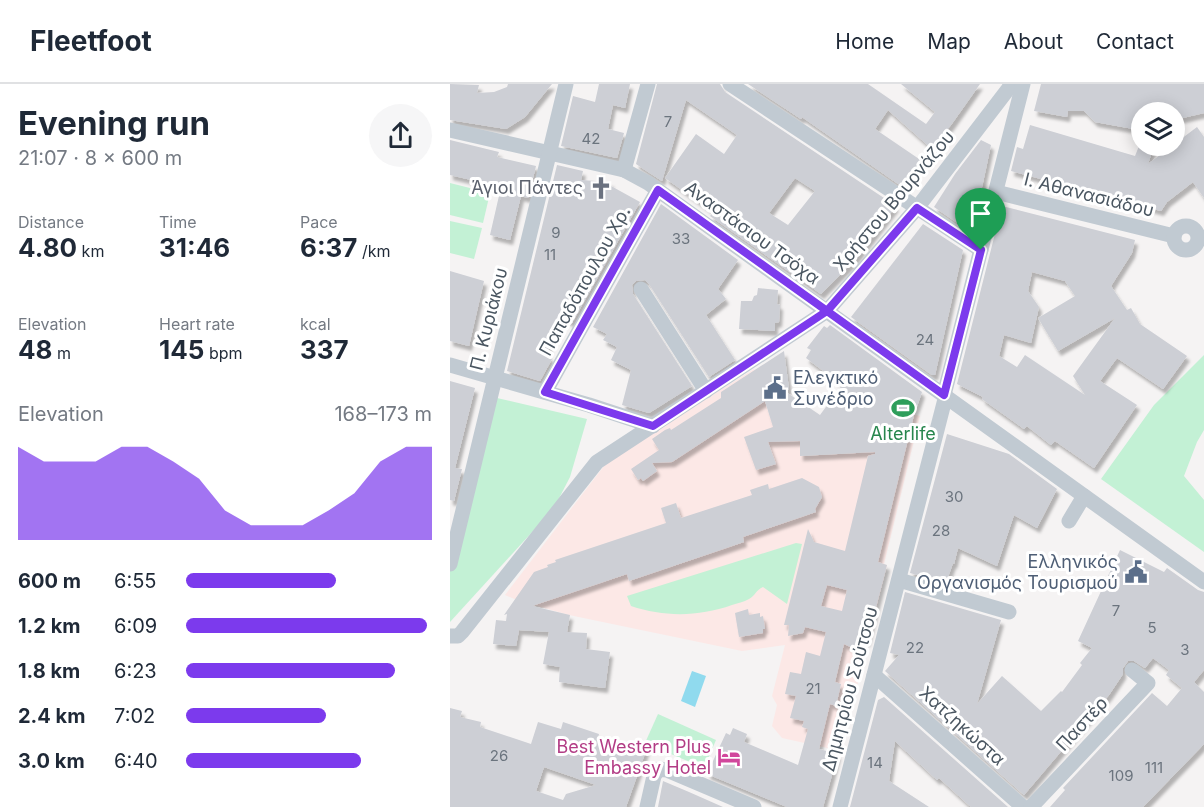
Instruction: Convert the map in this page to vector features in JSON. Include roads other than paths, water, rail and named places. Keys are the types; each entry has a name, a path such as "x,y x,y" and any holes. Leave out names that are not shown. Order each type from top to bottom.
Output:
{"street":[{"name":"Π. Κυριάκου","path":"450,564 566,84"},
{"path":"624,170 648,84"},
{"path":"730,84 981,250"},
{"name":"Χρήστου Βουρνάζου","path":"450,636 458,636 462,632 597,462 827,311 917,208 1010,84"},
{"name":"Δημητρίου Σούτσου","path":"840,807 1023,84"},
{"name":"Αναστάσιου Τσόχα","path":"450,130 624,170 658,190 1204,582"},
{"name":"Παπαδόπουλου Χρ.","path":"545,392 658,190"},
{"name":"Ι. Αθανασιάδου","path":"996,192 1174,236"},
{"path":"642,289 706,391"},
{"path":"450,365 653,426"},
{"path":"1069,521 1084,496"},
{"path":"898,580 1009,612"},
{"name":"Παστέρ","path":"1031,807 1148,683 1132,670"},
{"name":"Χατζηκώστα","path":"874,675 1023,807"},
{"path":"647,807 654,776 659,769 667,770 754,807"}],"water":[{"path":"692,671 706,676 695,707 681,701"}],"place":[{"name":"Άγιοι Πάντες","path":"601,188"},
{"name":"Ελεγκτικό Συνέδριο","path":"775,388"},
{"name":"Alterlife","path":"903,408"},
{"name":"Ελληνικός Οργανισμός Τουρισμού","path":"1136,572"},
{"name":"Best Western Plus Embassy Hotel","path":"729,757"}]}
